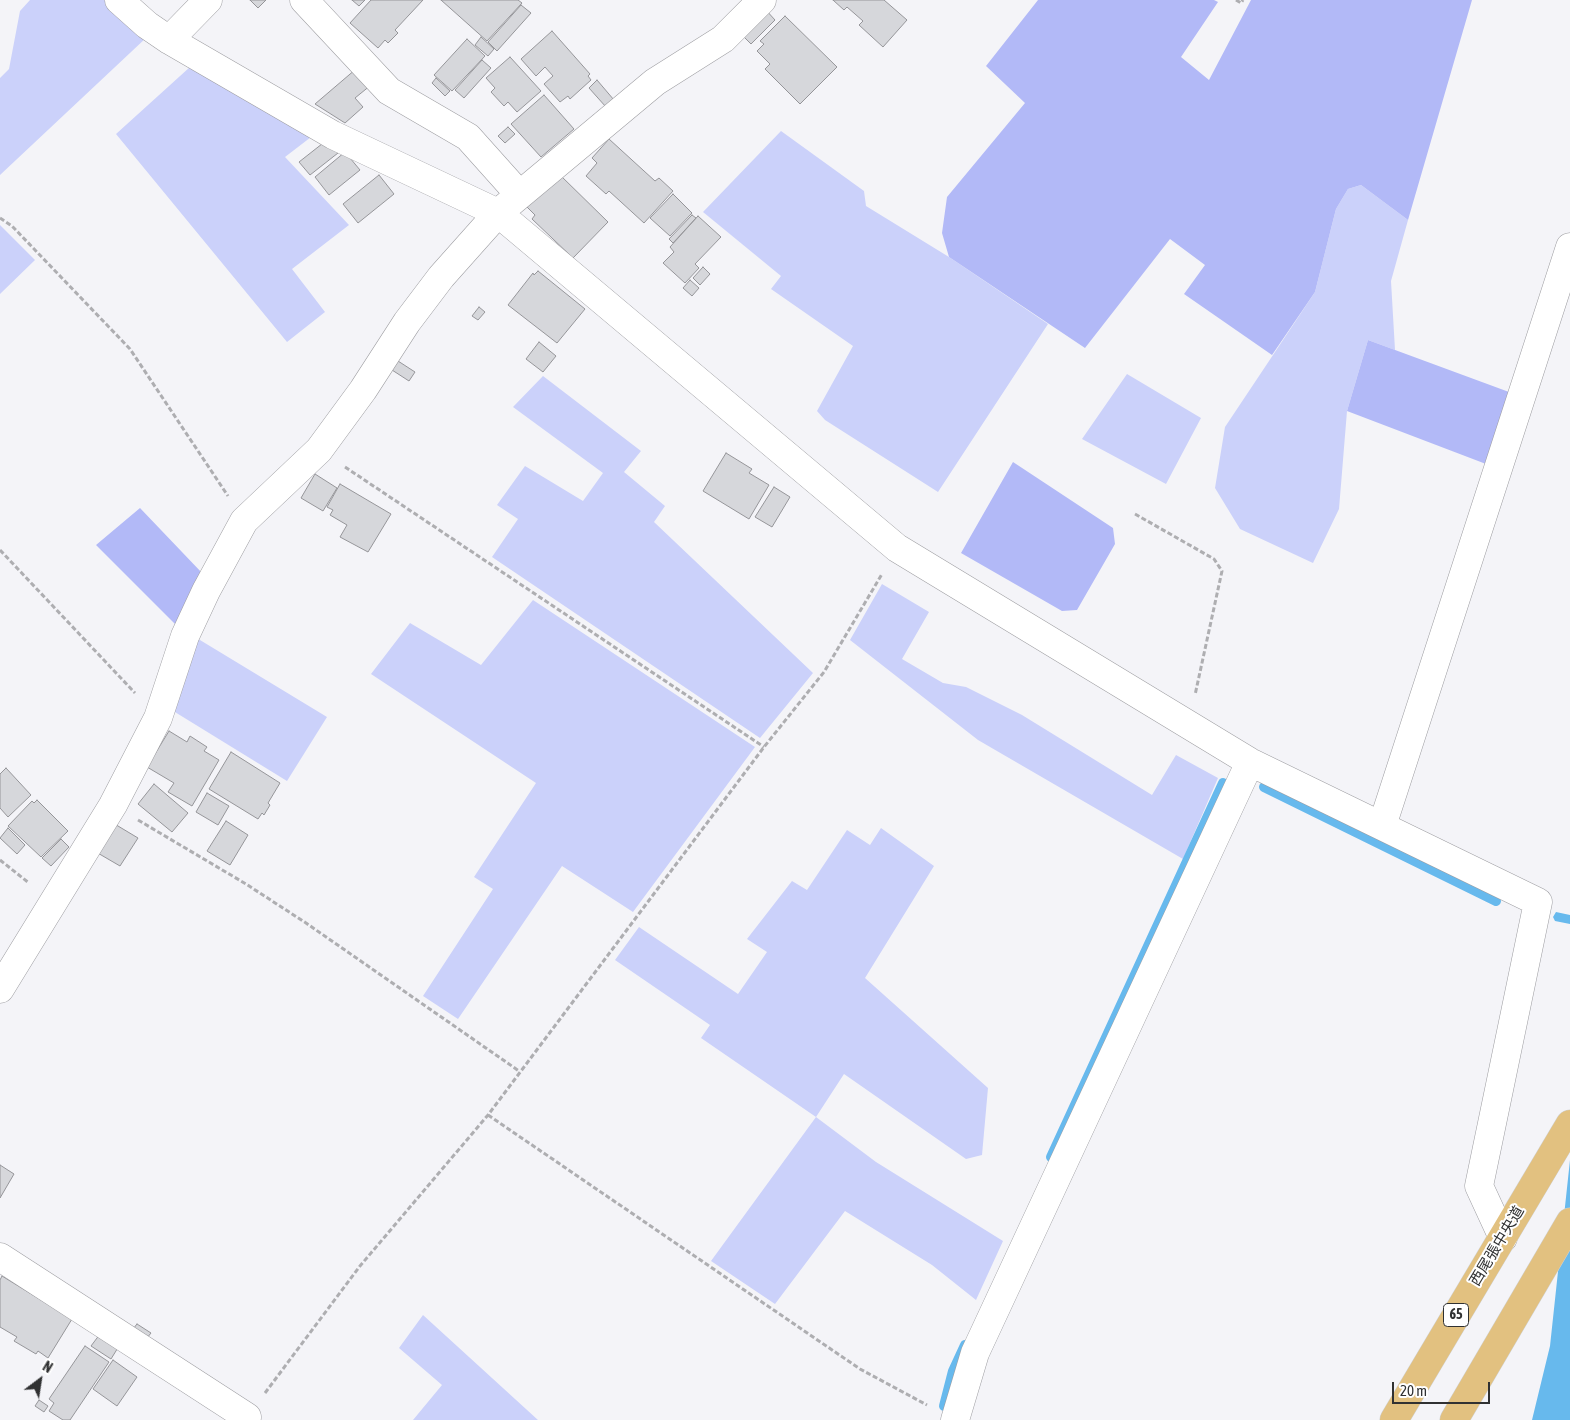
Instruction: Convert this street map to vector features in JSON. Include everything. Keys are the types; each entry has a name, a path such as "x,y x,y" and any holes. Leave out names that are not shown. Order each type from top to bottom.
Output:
{"main road":[{"name":"西尾張中央道","path":"1394,1420 1570,1124"},
{"path":"1454,1420 1570,1222"}],"street":[{"path":"119,0 169,40 333,135 498,213 897,548 1250,762 1538,902 1479,1186 1502,1238"},
{"path":"169,40 208,0"},
{"path":"304,0 389,91 468,137 519,194"},
{"path":"0,989 113,805 158,718 185,636 206,591 244,521 319,450 441,278 498,213 655,82 723,39 762,0"},
{"path":"1382,826 1570,246"},
{"path":"955,1419 975,1353 1250,762"},
{"path":"0,1256 246,1418"}],"path":[{"path":"1236,0 1242,2 1243,0"},
{"path":"0,218 12,226 130,349 244,521"},
{"path":"319,450 764,747"},
{"path":"1135,514 1214,559 1222,571 1189,725"},
{"path":"246,1418 360,1266 488,1115 519,1071 764,747 824,672 897,548"},
{"path":"0,550 158,718"},
{"path":"113,805 291,913 519,1071"},
{"path":"0,860 54,901"},
{"path":"488,1115 860,1369 900,1393 955,1419"}],"shaded area":[{"path":"30,0 104,0 147,37 0,175 0,78 9,69 20,11"},
{"path":"1038,0 1214,0 1218,2 1181,57 1209,80 1251,0 1472,0 1408,220 1361,185 1348,189 1336,209 1315,292 1272,355 1184,294 1205,265 1170,239 1085,348 949,257 942,233 947,197 1025,103 986,66"},
{"path":"190,67 315,134 285,157 349,225 292,269 325,312 287,342 116,134"},
{"path":"781,131 864,191 866,206 949,257 1048,324 938,492 825,420 817,411 853,346 771,289 781,276 703,212"},
{"path":"1361,185 1408,220 1391,281 1395,350 1368,340 1347,411 1339,509 1313,563 1240,529 1215,488 1225,427 1315,292 1336,209 1348,189"},
{"path":"0,225 35,260 0,294"},
{"path":"1368,340 1509,392 1486,464 1347,411"},
{"path":"1127,374 1201,418 1166,484 1082,439"},
{"path":"543,376 641,451 624,472 665,506 654,522 813,673 760,738 492,557 518,519 497,505 525,466 583,501 603,473 513,407"},
{"path":"1013,462 1113,528 1115,544 1077,610 1062,611 961,553"},
{"path":"140,508 203,574 179,628 96,545"},
{"path":"882,584 929,612 902,659 943,683 966,687 1022,715 1152,795 1176,755 1218,778 1183,859 978,740 850,640"},
{"path":"533,600 755,747 633,912 562,866 458,1019 423,996 493,889 474,877 536,783 371,674 410,623 481,665"},
{"path":"195,637 327,717 287,781 170,709"},
{"path":"881,828 934,866 865,978 988,1088 982,1155 966,1159 844,1074 816,1117 701,1038 710,1025 615,960 639,927 738,994 767,952 747,939 792,881 807,890 847,830 870,845"},
{"path":"1556,912 1570,915 1570,924 1555,921 1553,917"},
{"path":"816,1117 876,1162 1003,1241 976,1300 932,1265 845,1211 775,1304 711,1261"},
{"path":"1570,1160 1570,1420 1532,1420 1550,1346"},
{"path":"423,1315 538,1420 413,1420 442,1385 399,1348"}],"building":[{"path":"250,0 266,0 258,8"},
{"path":"352,0 365,0 359,6"},
{"path":"371,0 423,0 395,30 398,33 388,43 385,40 378,48 350,23"},
{"path":"441,0 518,0 522,3 487,41"},
{"path":"833,0 884,0 907,20 883,47 859,25 863,21 847,7 844,10"},
{"path":"521,5 531,13 497,51 488,42"},
{"path":"765,9 775,20 751,44 741,34"},
{"path":"785,16 837,67 800,104 765,69 770,64 757,51 764,44 760,41"},
{"path":"552,31 590,74 588,76 591,80 570,99 568,96 560,102 544,84 553,76 545,67 536,76 521,59"},
{"path":"481,37 494,49 488,56 475,45"},
{"path":"467,39 485,56 452,91 434,75"},
{"path":"510,57 541,91 517,112 508,102 504,106 491,92 495,88 486,78"},
{"path":"482,60 491,68 464,98 455,90"},
{"path":"356,69 371,85 355,98 363,107 345,123 315,104"},
{"path":"436,78 450,91 445,96 432,83"},
{"path":"597,80 614,100 606,107 589,88"},
{"path":"544,95 574,129 541,157 511,124"},
{"path":"508,127 515,134 505,143 498,136"},
{"path":"609,139 655,181 659,178 673,191 644,223 609,191 606,194 586,176 597,163 592,158"},
{"path":"327,140 338,153 310,175 299,162"},
{"path":"345,152 360,170 329,195 315,177"},
{"path":"379,175 394,194 358,223 343,204"},
{"path":"560,175 608,222 573,258 532,219 535,215 524,204"},
{"path":"673,194 692,213 670,236 650,218"},
{"path":"692,215 696,218 673,243 669,239"},
{"path":"698,216 721,237 695,264 699,268 685,283 663,263 674,252 670,247"},
{"path":"703,267 710,274 700,285 693,278"},
{"path":"538,271 585,309 557,343 508,305 533,273 534,275"},
{"path":"690,280 699,288 692,296 683,288"},
{"path":"479,307 485,312 478,320 472,316"},
{"path":"539,342 556,356 543,372 526,359"},
{"path":"398,361 415,372 409,381 392,370"},
{"path":"726,453 752,469 749,473 769,485 749,519 703,491"},
{"path":"315,474 337,488 323,511 301,498"},
{"path":"340,484 391,514 368,552 340,537 347,525 330,515 333,510 327,507"},
{"path":"774,487 790,497 772,527 755,517"},
{"path":"169,731 187,742 190,736 207,747 204,751 219,760 192,806 168,792 174,783 147,767"},
{"path":"231,752 280,783 268,803 270,805 264,815 262,813 258,819 209,789"},
{"path":"6,768 31,795 8,817 0,808 0,774"},
{"path":"154,784 188,813 172,832 138,804"},
{"path":"207,793 229,806 218,825 196,812"},
{"path":"37,800 68,831 41,857 8,826 32,801 34,803"},
{"path":"226,821 248,835 230,865 207,851"},
{"path":"113,823 138,838 120,866 96,852"},
{"path":"8,828 25,845 17,854 0,838"},
{"path":"61,839 69,847 51,866 42,858"},
{"path":"0,1165 14,1174 0,1198"},
{"path":"2,1276 72,1319 48,1358 38,1351 36,1354 14,1341 17,1337 0,1327 0,1280"},
{"path":"137,1324 151,1333 147,1338 133,1329"},
{"path":"100,1334 119,1346 111,1359 91,1346"},
{"path":"85,1346 109,1362 70,1420 63,1420 49,1411 54,1403 49,1399"},
{"path":"113,1360 137,1377 117,1406 93,1389"},
{"path":"39,1400 48,1406 44,1412 35,1406"}],"waterway":[{"path":"1051,1157 1223,783"},
{"path":"1264,787 1496,901"},
{"path":"944,1406 953,1371 965,1345"}]}
